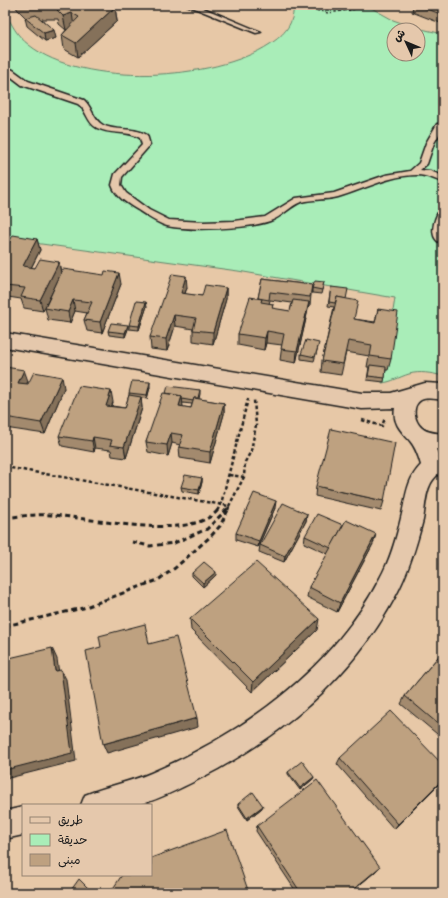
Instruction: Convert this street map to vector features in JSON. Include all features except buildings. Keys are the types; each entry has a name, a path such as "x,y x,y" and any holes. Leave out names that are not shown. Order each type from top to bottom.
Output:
{"street":[{"path":"5,340 362,401 391,401 410,397 426,390 443,392"},
{"path":"98,804 151,787 194,768 233,746 270,720 307,690 340,658 367,624 388,588 403,552 420,481 432,468 426,452 403,417 405,403 410,397"},
{"path":"362,401 387,413 412,431 428,440 443,442"},
{"path":"420,481 437,471 443,458"},
{"path":"5,825 22,821"}],"lane":[{"path":"190,5 258,32"},
{"path":"5,69 10,70 16,78 25,83 81,102 87,106 94,122 102,127 112,130 134,131 144,137 146,144 118,176 116,180 117,189 124,197 147,213 169,223 187,226 261,221 273,216 298,200 336,195 374,181 412,173 434,175 443,179"},
{"path":"412,173 420,168 430,143 440,126"},
{"path":"424,161 434,175"},
{"path":"443,211 437,226 439,236 443,241"}],"path":[{"path":"142,5 161,5"},
{"path":"313,5 312,9 323,13 356,9 359,7 358,5"},
{"path":"5,518 52,514 126,525 171,526 190,524 207,519 217,511 221,504 249,394"},
{"path":"5,626 46,618 100,604 161,579 214,535 221,527 229,506 244,477 245,462 251,451 256,425 254,395"},
{"path":"5,467 229,506"},
{"path":"229,475 244,477"},
{"path":"132,542 150,546 174,543 193,536 207,529 229,506"}],"green space":[{"path":"293,5 366,5 399,22 386,22 386,62 426,62 426,30 443,34 443,376 430,373 417,373 409,374 389,382 382,383 395,298 238,271 5,239 5,11 21,38 29,45 53,59 82,68 114,73 149,74 184,72 217,66 246,56 270,44 280,37 288,28 292,17"}]}
